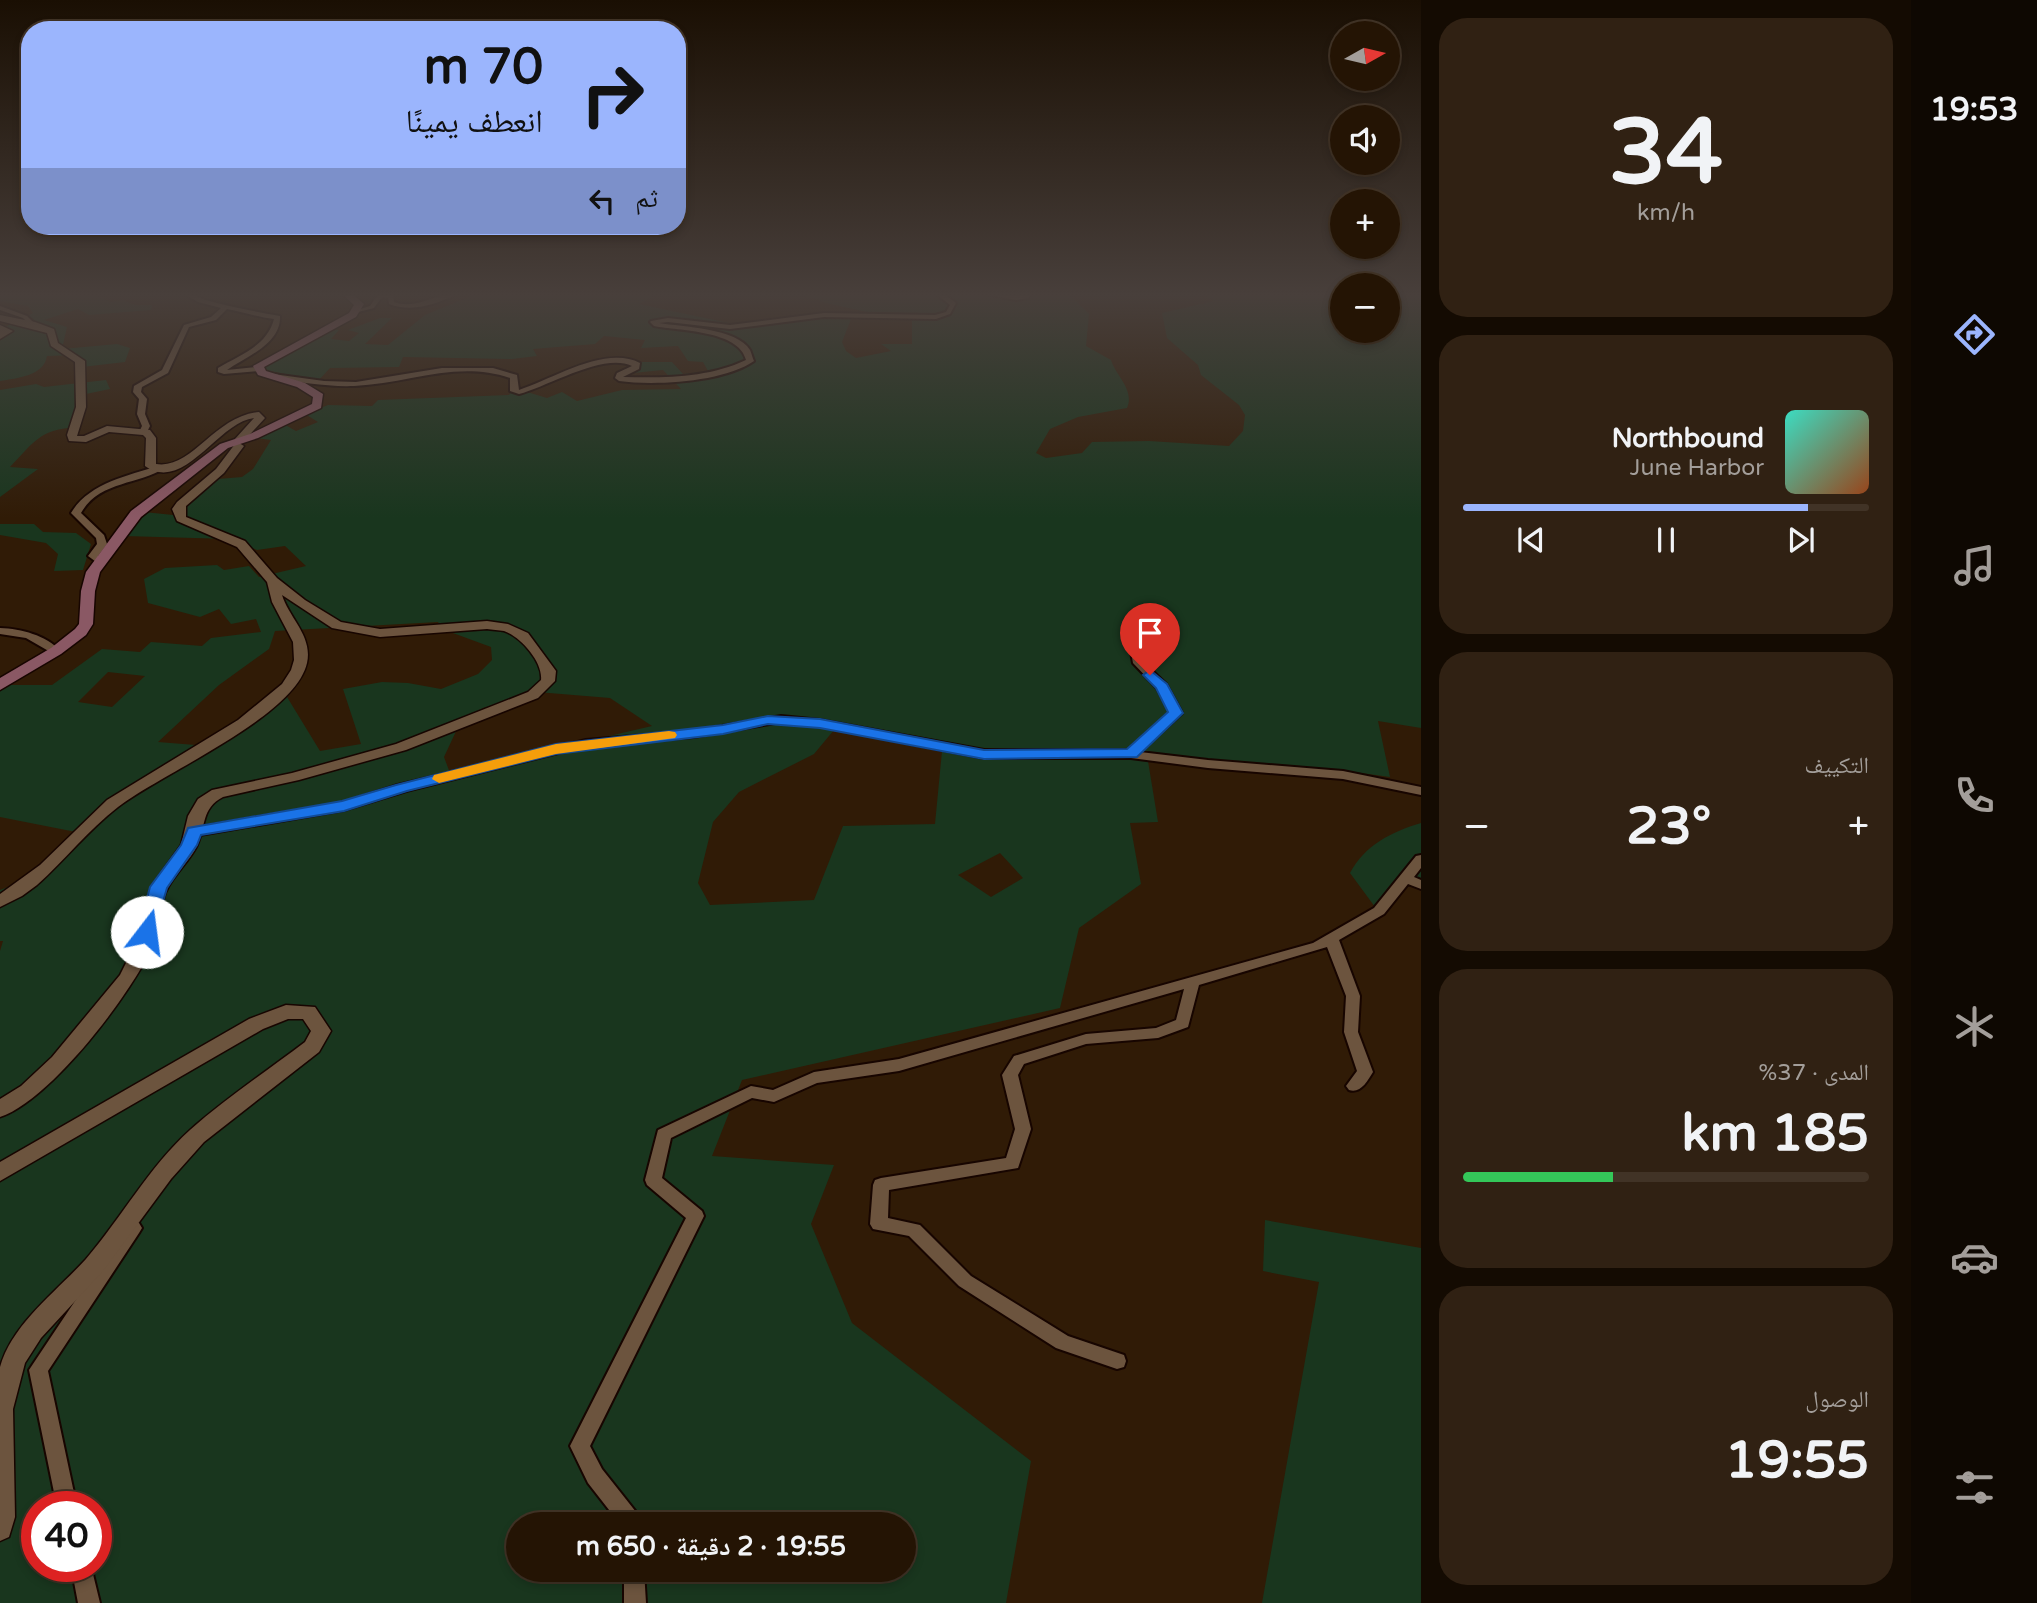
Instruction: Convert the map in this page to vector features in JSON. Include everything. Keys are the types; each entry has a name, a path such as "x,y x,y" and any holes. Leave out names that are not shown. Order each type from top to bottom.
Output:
{"main road":[{"path":"0,685 56,651 81,632 86,624 88,591 99,561 136,514 224,446 242,441 309,411 320,401 311,389 257,369"}],"street":[{"path":"80,368 81,407 73,439 86,439 107,429 143,432 151,438 150,466 161,468"},
{"path":"143,432 146,426 141,414 143,399 137,392 138,386 167,368"},
{"path":"224,368 221,370 257,369"},
{"path":"272,376 355,384 431,370 493,370 512,375 516,382 514,391 519,392 583,368"},
{"path":"634,368 620,374 619,378 696,375 735,368"},
{"path":"0,1109 28,1091 59,1062 127,978 146,941 159,887 189,845 202,803 218,793 306,774 401,747 533,695 548,681 549,671 546,664 523,636 508,628 487,625 396,633 350,629 326,620 272,581 241,544 187,522 178,514 181,504 220,471 260,418 259,415 248,415 239,419 189,458 112,485 87,498 76,513 101,537 102,544 93,556 99,561"},
{"path":"0,901 15,894 40,873 113,802 201,749 279,696 292,683 299,670 301,643 290,619 278,602 272,581"},
{"path":"0,631 34,636 56,651"},
{"path":"1131,754 1176,713 1162,687 1138,663 1133,636"},
{"path":"194,832 344,806 402,788 586,743 713,731 768,720 820,723 984,754 1131,754 1208,764 1343,775 1421,791"},
{"path":"624,1512 595,1476 580,1446 696,1216 653,1180 664,1134 751,1092 774,1096 814,1078 899,1065 1318,946 1379,911 1421,859"},
{"path":"1405,878 1421,885"},
{"path":"1331,938 1353,996 1351,1031 1365,1072 1354,1086"},
{"path":"1118,1361 1062,1342 965,1281 914,1230 879,1224 881,1185 1012,1163 1023,1129 1010,1075 1019,1060 1086,1039 1158,1033 1183,1023 1193,981"},
{"path":"0,1172 256,1024 286,1012 308,1012 321,1031 312,1047 197,1136 95,1264 33,1331 14,1359 1,1409 0,1528"},
{"path":"64,1491 38,1370 134,1228 129,1219"},
{"path":"84,1582 89,1603"},
{"path":"634,1582 635,1603"}],"green space":[{"path":"0,368 41,368 22,377 0,381"},
{"path":"263,368 343,368 330,368 318,381 261,369"},
{"path":"636,368 677,368 683,374 708,371 706,368 1114,368 1129,395 1127,408 1078,417 1050,429 1036,453 1046,458 1082,453 1092,442 1149,441 1229,446 1243,431 1245,415 1239,405 1201,375 1199,368 1421,368 1421,728 1378,721 1390,777 1332,769 1147,755 1158,822 1130,823 1141,884 1079,928 1060,1008 742,1080 712,1156 834,1165 811,1224 852,1323 1031,1461 1006,1603 0,1603 0,951 3,941 0,941 0,890 21,882 81,833 0,817 0,685 52,685 102,649 140,652 151,642 202,646 211,638 261,632 256,619 231,624 219,609 200,617 148,603 144,579 165,568 217,565 224,570 249,566 259,577 306,566 285,546 257,550 229,539 124,536 144,512 173,515 193,494 218,479 242,477 253,469 271,440 249,437 280,422 296,431 318,422 305,414 328,405 372,406 378,400 509,395 514,388 547,398 562,392 577,401 622,390 681,389 663,370 633,373","holes":["438,622 442,629 491,647 492,660 478,674 441,689 382,682 343,689 361,744 320,751 284,692 208,746 158,742 219,685 269,649 275,631","108,672 145,676 112,707 78,702","537,692 610,698 652,726 450,773 444,757 458,727 483,708","834,730 942,751 935,824 843,826 814,900 710,905 698,883 713,822 739,792 814,754","1000,853 1023,878 991,897 958,875"]},
{"path":"106,380 110,389 81,395 77,427 54,431 39,438 10,467 38,469 0,497 0,390 36,384 44,387"},
{"path":"0,524 34,524 43,532 76,533 91,544 83,570 54,571 58,554 46,543 0,535"},
{"path":"1421,823 1421,887 1414,883 1375,907 1350,873 1371,847 1399,831"},
{"path":"1265,1220 1421,1248 1421,1603 1262,1603 1319,1282 1263,1271"}],"slow traffic":[{"path":"439,779 586,743 669,735"}],"route":[{"path":"147,932 159,887 184,853 194,832 344,806 402,788 586,743 693,734 768,720 820,723 926,746 984,754 1131,754 1176,713 1162,687 1150,675"}]}
